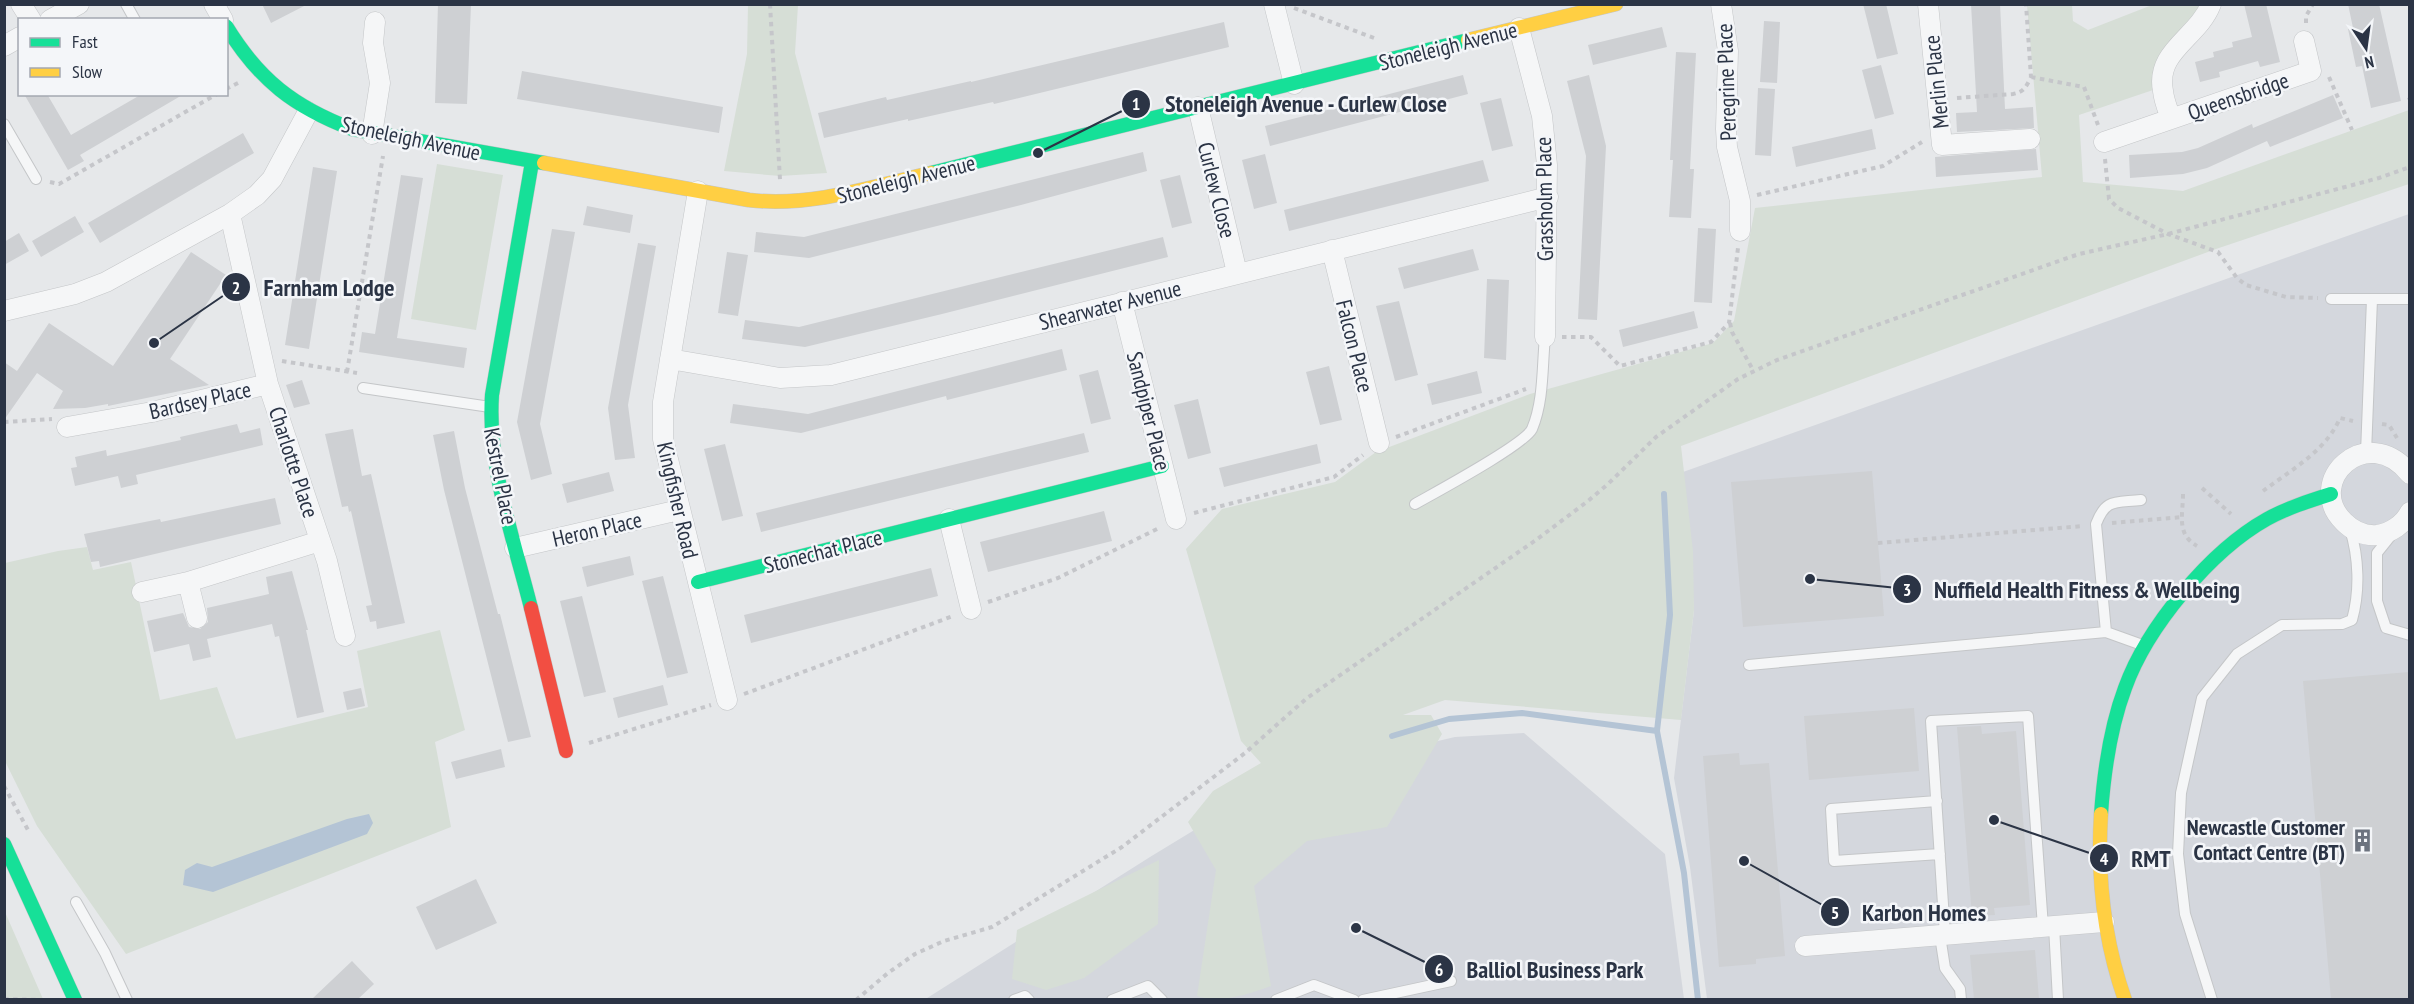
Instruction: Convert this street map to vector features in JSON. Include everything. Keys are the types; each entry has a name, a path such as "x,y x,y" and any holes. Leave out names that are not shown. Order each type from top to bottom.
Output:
{"street":[{"path":"21,4 30,18"},
{"path":"54,18 79,4"},
{"path":"214,4 222,18"},
{"path":"1274,4 1294,84"},
{"name":"Stoneleigh Avenue","path":"228,29 257,72 271,86 308,112 331,122 372,134 780,203 832,197 1616,4"},
{"name":"Peregrine Place","path":"1721,4 1728,51 1727,147 1740,201 1740,231"},
{"name":"Merlin Place","path":"1928,4 1942,145 2030,139"},
{"name":"Queensbridge","path":"2171,119 2163,91 2162,77 2165,64 2171,53 2201,22 2211,4"},
{"path":"372,134 380,83 373,43 375,22"},
{"name":"Grassholm Place","path":"1519,28 1542,116 1547,165 1545,337"},
{"path":"4,46 18,38"},
{"name":"Queensbridge","path":"2104,142 2311,71 2304,41"},
{"name":"Curlew Close","path":"1198,107 1237,273"},
{"path":"4,311 90,289 230,214 257,195 272,179 308,112"},
{"name":"Kestrel Place","path":"532,162 490,407 493,454 566,751"},
{"name":"Kingfisher Road","path":"698,190 663,402 663,439 727,700"},
{"name":"Shearwater Avenue","path":"670,359 780,378 817,377 1548,197"},
{"name":"Bardsey Place","path":"67,427 152,412 268,384 230,214"},
{"name":"Falcon Place","path":"1332,250 1379,443"},
{"name":"Sandpiper Place","path":"1122,302 1176,519"},
{"name":"Charlotte Place","path":"268,384 333,582 345,636"},
{"path":"2409,474 2400,462 2383,453 2366,453 2349,459 2338,470 2332,483 2331,494 2337,516 2350,529 2366,535 2379,534 2397,528 2409,512"},
{"name":"Stonechat Place","path":"698,582 1162,466"},
{"path":"2125,999 2104,922 2100,842 2102,801 2110,737 2126,685 2145,646 2186,593 2235,540 2292,506 2331,494"},
{"name":"Heron Place","path":"515,548 679,510"},
{"path":"949,519 972,609"},
{"name":"Charlotte Place","path":"142,592 188,582 320,541"},
{"path":"188,582 196,618"},
{"path":"4,844 75,999"},
{"path":"1805,946 2104,922"}],"lane":[{"path":"126,4 134,18"},
{"path":"4,124 36,179"},
{"path":"2331,299 2409,299"},
{"path":"2366,453 2372,299"},
{"path":"1415,504 1509,448 1531,431 1540,400 1545,337"},
{"path":"363,388 490,407"},
{"path":"2106,632 2096,524 2102,510 2109,504 2141,500"},
{"path":"2397,528 2377,554 2377,601 2386,628 2409,634"},
{"path":"2212,999 2185,915 2178,854 2181,793 2202,698 2237,654 2282,625 2342,624 2352,620 2357,601 2356,548 2350,529"},
{"path":"1749,665 2106,632 2145,646"},
{"path":"1961,999 1960,989 1945,968 1931,721 2028,716 2058,999"},
{"path":"1936,801 1831,809 1834,861 1940,854"},
{"path":"76,902 105,953 127,999"},
{"path":"1363,999 1451,981"},
{"path":"1276,999 1314,985 1354,999"},
{"path":"1112,999 1148,986 1162,999"},
{"path":"1014,999 1025,996 1029,999"}],"path":[{"path":"770,4 780,203"},
{"path":"1285,4 1380,40"},
{"path":"2311,71 2330,78 2352,130"},
{"path":"2031,77 2084,87 2104,142 2109,199 2118,208 2168,234 2218,252 2246,285 2286,297 2331,299"},
{"path":"36,179 59,184 213,96"},
{"path":"262,357 347,372 384,153 372,134"},
{"path":"856,999 915,954 944,941 992,927 1122,847 1245,753 1307,698 1536,540 1608,484 1656,437 1712,396 1753,370 2079,254 2168,234 2369,180 2409,167"},
{"path":"1730,323 1732,332 1753,370"},
{"path":"4,422 57,418 67,427"},
{"path":"2257,496 2311,455 2333,434 2340,418 2389,425 2394,435 2400,440"},
{"path":"2202,488 2232,515"},
{"path":"2183,494 2182,533 2187,540 2218,558"},
{"path":"2223,523 2240,508"},
{"path":"1878,543 2183,517"},
{"path":"2188,554 2205,538"},
{"path":"4,999 42,999"}],"shaded area":[{"path":"748,5 798,5 795,53 827,173 780,176 724,171 747,54"},
{"path":"2027,5 2072,5 2073,21 2088,30 2152,5 2200,5 2156,89 2079,115 2083,182 2183,191 2409,110 2409,184 2216,249 1681,446 1693,551 1694,610 1681,720 1445,700 1403,715 1431,715 1442,734 1387,827 1307,841 1254,886 1271,986 1244,995 1224,998 1197,996 1216,870 1188,822 1213,791 1261,763 1241,741 1186,549 1222,509 1335,482 1376,452 1530,394 1713,343 1734,321 1755,208 2042,177"},
{"path":"437,164 503,175 476,330 411,319"},
{"path":"2409,214 2409,999 1707,999 1690,867 1674,778 1694,610 1683,472"},
{"path":"87,547 93,570 131,562 160,700 217,687 236,739 368,707 357,651 440,630 465,730 435,742 451,827 126,954 37,826 5,761 5,563"},
{"path":"1524,733 1665,854 1684,999 924,1000 1280,778 1455,737"},
{"path":"1159,860 1158,924 1084,978 1046,990 1012,979 1017,930"},
{"path":"5,912 43,999 5,999"}],"water":[{"path":"369,814 373,823 367,834 213,892 183,885 185,870 197,863 212,867 347,819"}],"building":[{"path":"262,4 308,4 271,23"},
{"path":"438,4 471,4 467,104 435,103"},
{"path":"1863,4 1886,4 1898,54 1877,59"},
{"path":"1971,4 2000,4 2005,109 2033,107 2034,128 1957,132 1956,113 1977,112"},
{"path":"2244,4 2266,4 2280,62 2260,67 2258,61 2219,72 2220,77 2200,82 2195,62 2214,57 2213,52 2233,47 2232,42 2252,37"},
{"path":"2348,4 2379,4 2401,101 2371,108 2362,66 2356,67 2348,29 2353,28"},
{"path":"1764,21 1780,22 1777,83 1760,82"},
{"path":"1224,22 1229,47 994,104 993,102 908,121 908,119 824,138 818,113 886,97 887,100 971,82"},
{"path":"1662,27 1667,47 1593,65 1588,45"},
{"path":"1676,52 1696,53 1690,169 1694,169 1691,218 1669,217"},
{"path":"1881,65 1894,114 1875,119 1862,70"},
{"path":"522,71 723,107 719,133 517,99"},
{"path":"1463,75 1468,94 1270,146 1265,126"},
{"path":"1589,75 1606,146 1597,320 1578,319 1586,156 1567,81"},
{"path":"1758,88 1775,89 1771,156 1755,155"},
{"path":"2333,95 2343,118 2270,147 2267,141 2207,168 2183,174 2130,178 2129,155 2182,152 2198,148 2252,124 2253,128"},
{"path":"25,96 48,96 71,135 139,96 181,96 80,155 84,161 68,170"},
{"path":"1501,98 1513,146 1492,151 1480,103"},
{"path":"1872,129 1876,149 1796,167 1792,147"},
{"path":"243,133 254,153 100,243 88,223"},
{"path":"2036,149 2038,170 1936,177 1935,157"},
{"path":"1143,152 1147,171 1021,205 809,258 754,252 756,232 804,237"},
{"path":"1265,154 1277,203 1254,209 1242,160"},
{"path":"1483,160 1489,181 1289,231 1284,210"},
{"path":"313,167 337,171 309,349 285,345"},
{"path":"401,175 423,178 397,338 467,348 464,368 359,352 362,332 375,334"},
{"path":"1180,175 1192,223 1172,228 1160,180"},
{"path":"587,206 633,215 630,233 583,225"},
{"path":"75,216 84,232 41,257 32,241"},
{"path":"1698,228 1716,229 1712,303 1694,302"},
{"path":"552,229 575,232 540,424 552,474 531,480 517,422"},
{"path":"19,233 29,251 4,265 4,242"},
{"path":"1163,237 1168,257 942,314 805,347 742,339 745,320 799,327"},
{"path":"638,243 656,246 628,405 635,458 615,460 608,408"},
{"path":"1473,249 1479,270 1404,289 1398,268"},
{"path":"191,252 226,275 170,359 209,385 108,406 108,404 85,408 53,409 63,391 37,373 4,420 4,362 17,371 49,323 113,366"},
{"path":"727,252 748,255 738,316 718,313"},
{"path":"1487,279 1509,280 1506,360 1484,358"},
{"path":"1399,301 1418,375 1395,381 1376,306"},
{"path":"1694,311 1698,328 1623,347 1619,330"},
{"path":"1062,349 1067,370 947,400 946,396 801,433 730,423 733,404 808,414"},
{"path":"1329,366 1342,420 1320,425 1306,372"},
{"path":"1098,370 1111,419 1091,424 1079,375"},
{"path":"1477,371 1482,393 1432,405 1427,384"},
{"path":"302,380 310,404 294,408 286,385"},
{"path":"1198,399 1211,453 1188,459 1174,405"},
{"path":"237,424 240,433 260,428 263,445 136,475 138,484 121,488 118,476 75,486 71,468 77,467 75,457 106,450 107,456 181,440 180,437"},
{"path":"353,429 362,476 371,474 405,623 377,629 376,621 370,622 366,606 372,605 351,511 349,512 348,506 342,507 325,434"},
{"path":"454,431 465,488 531,737 508,742 444,490 433,435"},
{"path":"1084,433 1089,452 761,532 756,513"},
{"path":"725,444 743,516 722,521 704,449"},
{"path":"1317,444 1321,463 1224,487 1219,468"},
{"path":"1872,471 1884,616 1743,627 1731,482"},
{"path":"609,472 614,491 567,503 562,484"},
{"path":"275,498 281,524 100,567 99,561 91,562 84,534 160,519 161,522"},
{"path":"1104,511 1112,541 988,572 980,542"},
{"path":"630,556 634,575 587,587 582,567"},
{"path":"931,568 938,596 751,643 744,615"},
{"path":"292,571 308,630 306,630 324,712 297,718 279,636 275,637 272,624 207,639 211,657 193,661 189,644 154,652 147,621 183,613 189,627 200,629 208,622 207,608 269,594 266,577"},
{"path":"663,576 688,673 667,678 642,581"},
{"path":"582,596 606,692 584,697 560,601"},
{"name":"Newcastle Customer Contact Centre (BT)","path":"2409,672 2409,999 2331,999 2303,681"},
{"path":"663,685 668,705 618,718 613,698"},
{"path":"361,688 365,706 347,710 343,692"},
{"path":"1914,708 1919,771 1809,780 1804,716"},
{"path":"1981,726 1982,734 2016,731 2030,905 1994,908 1995,915 1972,916 1957,727"},
{"path":"501,749 505,767 456,779 451,762"},
{"path":"1739,753 1740,765 1769,763 1785,956 1756,959 1756,964 1719,967 1703,756"},
{"path":"476,879 497,923 436,950 416,907"},
{"path":"2035,950 2039,999 1974,999 1970,955"},
{"path":"352,961 374,984 358,999 312,999"}],"waterway":[{"path":"1664,494 1670,615 1657,731 1684,873 1698,1000"},
{"path":"1392,736 1449,719 1522,713 1657,731"}],"traffic: fast":[{"path":"228,29 251,62 280,90 312,111 352,129 544,163"},
{"path":"931,173 1468,40"},
{"path":"531,608 498,475 494,448 492,395 532,162"},
{"path":"698,582 1162,466"},
{"path":"2101,814 2108,750 2120,703 2135,665 2148,640 2165,616 2203,570 2245,533 2282,511 2331,494"},
{"path":"4,844 75,1000"}],"traffic: slow":[{"path":"1468,40 1616,4"},
{"path":"544,163 749,200 772,201 796,201 864,190 931,173"},
{"path":"2101,814 2101,885 2107,932 2125,1000"}],"traffic: jam":[{"path":"531,608 566,751"}],"place":[{"name":"Stoneleigh Avenue - Curlew Close","path":"1038,153"},
{"name":"Farnham Lodge","path":"154,343"},
{"name":"Nuffield Health Fitness & Wellbeing","path":"1810,579"},
{"name":"RMT","path":"1994,820"},
{"name":"Newcastle Customer Contact Centre (BT)","path":"2363,840"},
{"name":"Karbon Homes","path":"1744,861"},
{"name":"Balliol Business Park","path":"1356,928"}]}
